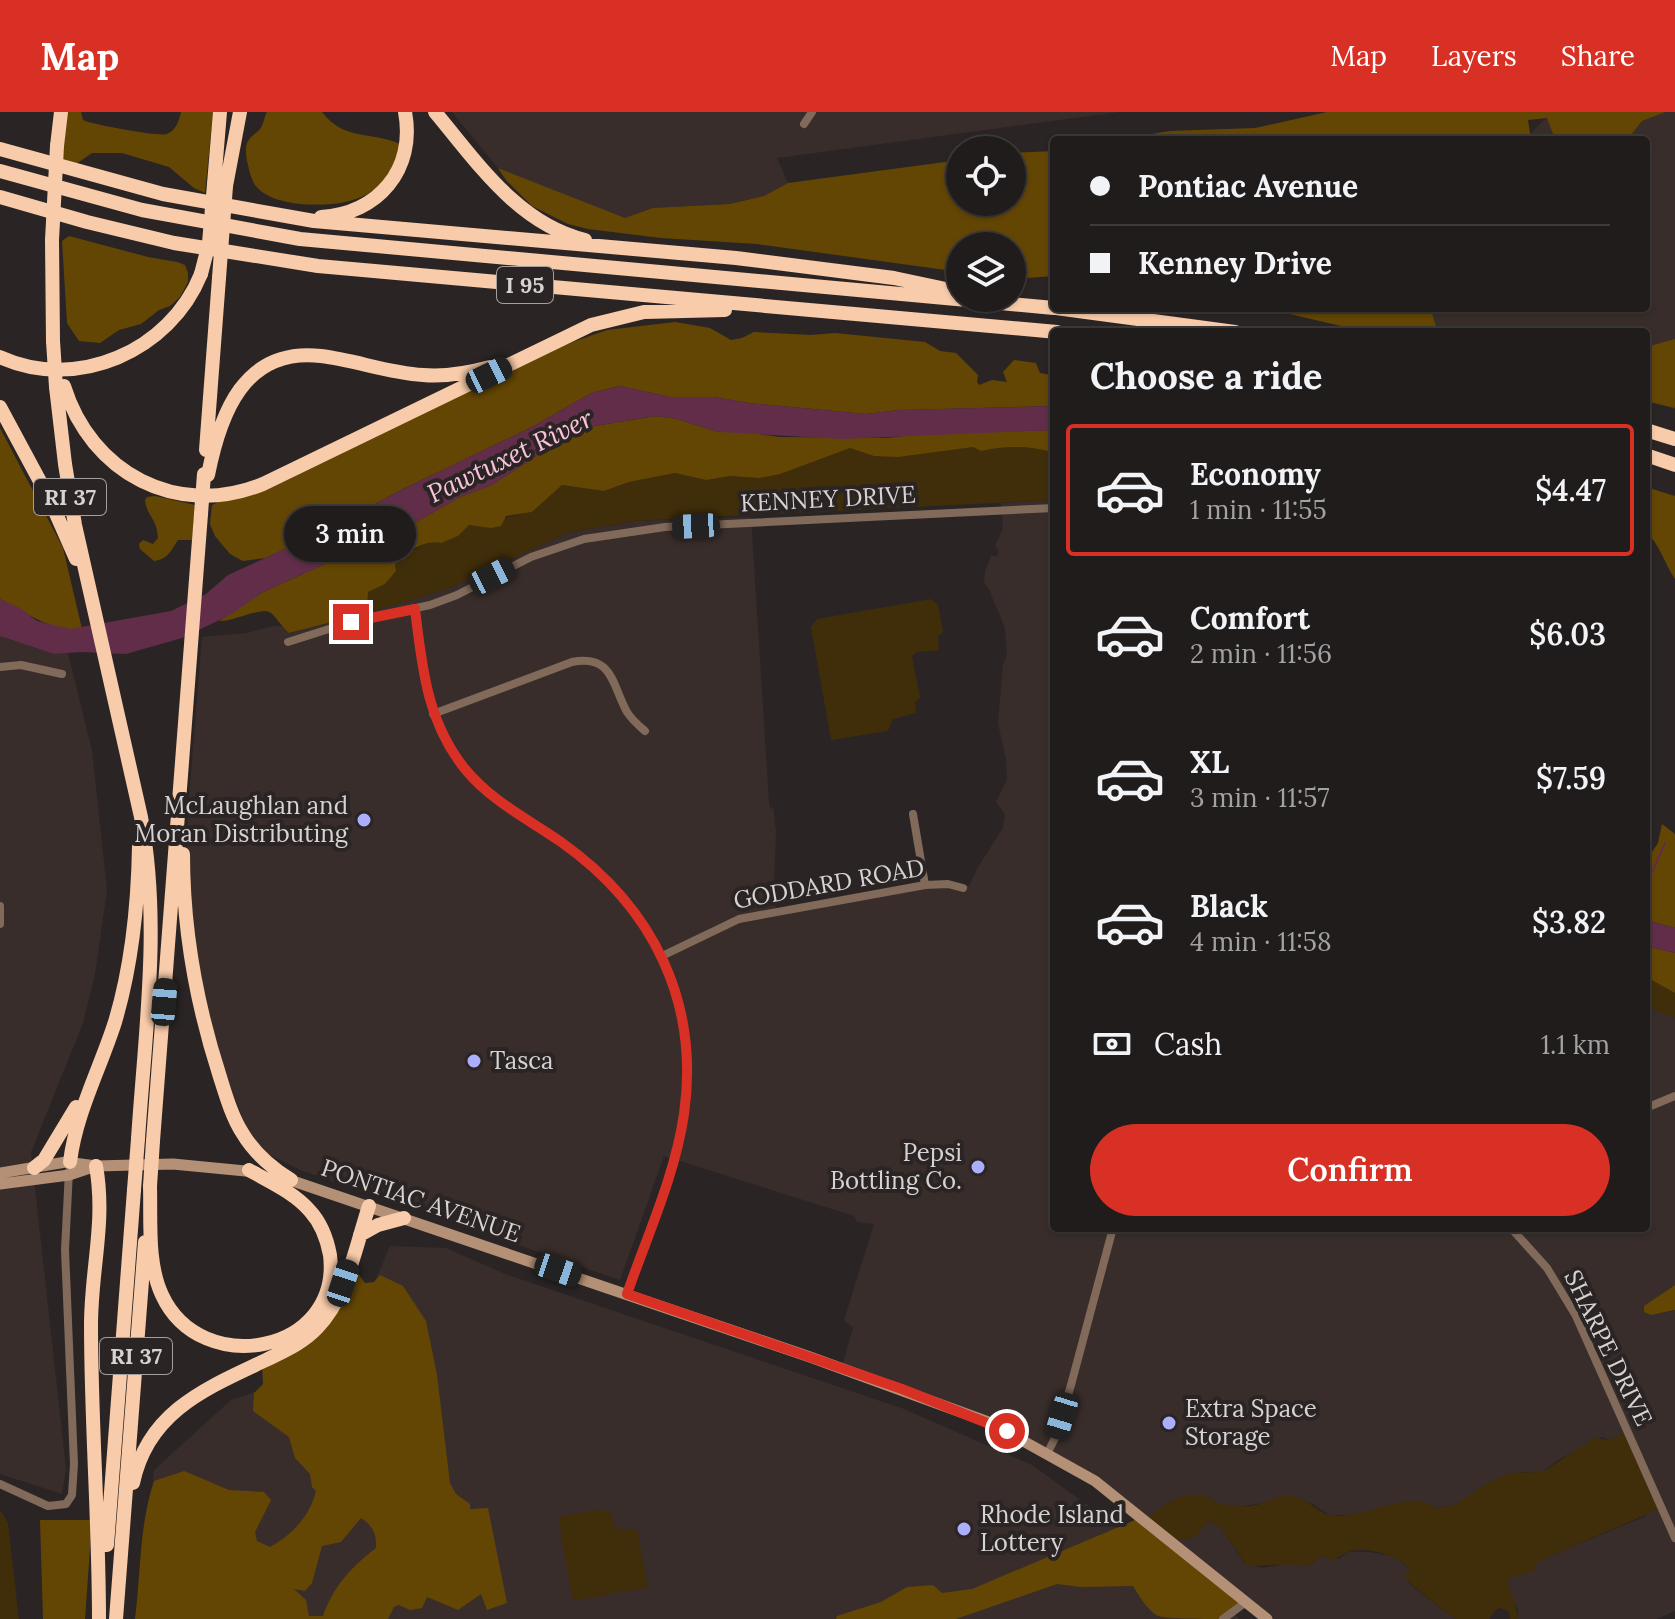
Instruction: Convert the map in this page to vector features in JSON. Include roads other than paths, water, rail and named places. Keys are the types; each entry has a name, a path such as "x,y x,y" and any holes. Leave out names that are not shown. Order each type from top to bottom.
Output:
{"highway":[{"name":"RI 37","path":"59,112 52,240 53,341 60,387 66,473 138,801 148,860 151,933 145,1140 150,1186 116,1619"},
{"path":"220,112 220,185"},
{"name":"RI 37","path":"100,1619 134,1190 145,1140 185,729 219,278 220,185 232,112"},
{"path":"0,357 27,366 59,370 84,368 114,360 144,344 171,322 189,298 201,274 240,112"},
{"path":"262,212 330,216 358,209 375,200 391,184 402,163 407,139 405,112"},
{"path":"435,112 496,184 527,212 571,236 641,249"},
{"path":"0,149 135,187 329,223 641,249 880,276 946,289"},
{"name":"I 95","path":"0,171 170,217 300,239 946,298"},
{"name":"I 95","path":"0,197 160,240 292,262 1050,331"},
{"name":"I 95","path":"1026,305 1050,308"},
{"path":"206,474 217,433 233,399 250,378 277,361 315,356 406,373 451,375 501,364 597,323 644,312 811,310"},
{"name":"I 95","path":"1085,312 1205,328"},
{"path":"60,387 83,430 117,466 137,479 165,490 187,495 219,495 263,484 554,342"},
{"path":"0,407 54,508 93,605"},
{"path":"1650,431 1675,439"},
{"path":"1650,456 1675,465"},
{"path":"185,729 184,891 190,948 205,1024 222,1085 239,1128 261,1157 291,1180"},
{"path":"70,1168 76,1128 116,1018 131,949 138,878 138,801"},
{"path":"34,1168 47,1156 98,1068"},
{"path":"96,1166 102,1212 92,1298 91,1396 100,1619"},
{"path":"150,1186 155,1271 167,1304 186,1325 210,1340 228,1346 256,1347 281,1340 304,1325 320,1304 330,1268 327,1240 309,1209 295,1197 249,1170"},
{"path":"123,1526 137,1468 161,1425 198,1392 293,1346 324,1321 337,1300 369,1206"},
{"path":"360,1235 378,1225 404,1218"}],"main road":[{"name":"PONTIAC AVENUE","path":"0,1173 34,1168 161,1163 249,1170 291,1180 957,1410 1007,1431 1095,1481 1267,1619"},
{"name":"PONTIAC AVENUE","path":"0,1184 70,1168"}],"street":[{"path":"804,124 812,112"},
{"name":"KENNEY DRIVE","path":"288,642 457,595 531,557 584,539 615,533 665,527 1050,508"},
{"path":"415,609 424,681 433,714 466,771 507,808 560,841 609,882 638,915 662,956 675,989 687,1061 684,1112 677,1147 627,1294"},
{"path":"433,714 572,662 591,661 609,673 629,715 645,731"},
{"path":"0,667 21,665 62,674"},
{"path":"913,814 925,885"},
{"name":"GODDARD ROAD","path":"662,956 739,919 925,885 948,884 963,888"},
{"path":"0,906 0,924"},
{"path":"1650,1106 1675,1096"},
{"path":"0,1484 52,1507 66,1504 72,1495 74,1464 65,1250 70,1168"},
{"path":"1047,1454 1071,1385 1112,1232"},
{"name":"SHARPE DRIVE","path":"1515,1232 1547,1268 1576,1316 1675,1538"},
{"path":"1223,1619 1246,1602"}],"water":[{"name":"Pawtuxet River","path":"621,386 670,397 714,397 866,414 900,410 1050,406 1050,430 842,439 718,432 656,416 594,426 548,448 492,485 460,497 411,525 263,592 230,615 182,638 126,654 54,654 0,636 0,599 20,608 37,621 70,629 171,611 206,594 228,575 333,527 399,491 532,427 591,393"},
{"path":"1650,921 1675,928 1675,953 1650,947"}],"waterway":[{"path":"1650,877 1665,843"}],"place":[{"name":"McLaughlan and Moran Distributing","path":"364,820"},
{"name":"Tasca","path":"474,1061"},
{"name":"Pepsi Bottling Co.","path":"978,1167"},
{"name":"Extra Space Storage","path":"1169,1423"},
{"name":"Rhode Island Lottery","path":"964,1529"}]}
